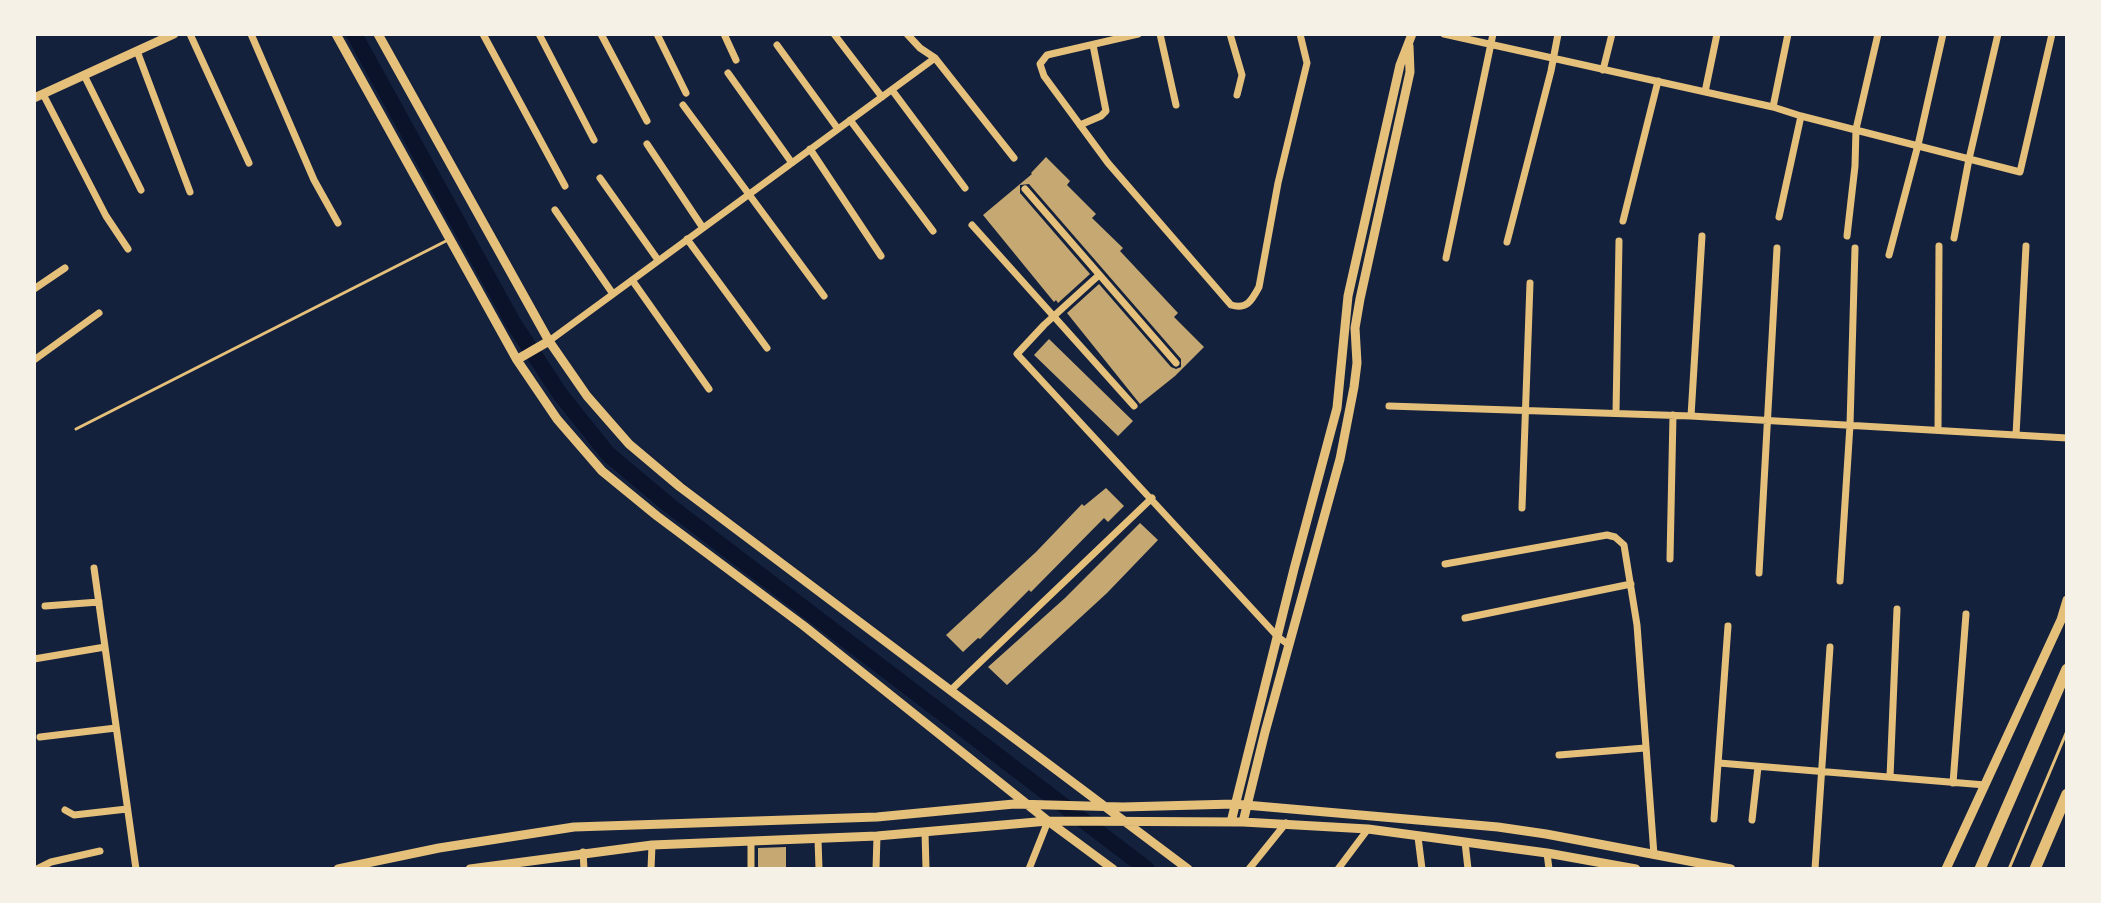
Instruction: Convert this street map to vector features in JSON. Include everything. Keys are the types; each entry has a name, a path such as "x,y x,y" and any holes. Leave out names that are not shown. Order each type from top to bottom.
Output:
{"main road":[{"path":"1980,869 2067,669"},
{"path":"2035,869 2067,794"}],"street":[{"path":"128,249 38,96 174,34"},
{"path":"190,34 249,163"},
{"path":"251,34 314,180 338,223"},
{"path":"336,34 518,359 557,419 602,471 1113,869"},
{"path":"378,34 549,341 587,396 629,444 680,487 1188,869"},
{"path":"483,34 565,186"},
{"path":"539,34 594,140"},
{"path":"601,34 647,121"},
{"path":"657,34 686,93"},
{"path":"724,34 736,60"},
{"path":"834,34 882,97"},
{"path":"907,34 935,58 1014,158"},
{"path":"1138,34 1047,55 1040,64 1044,76 1108,163 1231,305 1240,308 1251,303 1259,287 1278,183 1307,63 1300,34"},
{"path":"1160,34 1176,105"},
{"path":"1230,34 1242,75 1237,95"},
{"path":"1444,34 1773,107 2020,172 2052,34"},
{"path":"1446,258 1493,34"},
{"path":"1507,242 1558,34"},
{"path":"1603,70 1612,34"},
{"path":"1705,92 1717,34"},
{"path":"1773,107 1788,34"},
{"path":"1847,236 1856,129 1878,34"},
{"path":"1889,255 1943,34"},
{"path":"1954,238 1998,34"},
{"path":"1231,822 1337,408 1348,296 1400,65 1410,38"},
{"path":"1243,822 1340,459 1354,387 1357,363 1355,336 1367,261 1410,72 1410,38"},
{"path":"777,45 838,129"},
{"path":"1080,125 1106,111 1093,45"},
{"path":"137,51 190,192"},
{"path":"518,359 549,341 935,58"},
{"path":"728,73 792,163"},
{"path":"84,75 141,190"},
{"path":"1623,221 1658,81"},
{"path":"892,90 965,188"},
{"path":"683,105 824,296"},
{"path":"1779,217 1801,116"},
{"path":"850,120 933,231"},
{"path":"647,144 703,228"},
{"path":"810,149 881,256"},
{"path":"600,178 658,260"},
{"path":"1025,189 1176,363"},
{"path":"555,210 613,294"},
{"path":"972,225 1134,406"},
{"path":"1691,416 1702,236"},
{"path":"687,239 767,348"},
{"path":"1616,413 1619,241"},
{"path":"1938,430 1939,246"},
{"path":"2016,435 2026,246"},
{"path":"1759,573 1777,248"},
{"path":"1840,581 1850,425 1855,248"},
{"path":"34,289 65,268"},
{"path":"1099,275 1017,354 1278,637 1289,645"},
{"path":"632,280 709,389"},
{"path":"1522,508 1530,283"},
{"path":"34,360 99,313"},
{"path":"1344,335 1355,336"},
{"path":"1389,406 1673,415 2067,438"},
{"path":"1670,559 1673,415"},
{"path":"952,689 1152,498"},
{"path":"1445,564 1607,535 1624,545 1637,625 1654,855"},
{"path":"94,568 136,869"},
{"path":"1465,618 1631,584"},
{"path":"1946,869 2061,620 2067,600"},
{"path":"45,606 99,602"},
{"path":"1890,777 1897,609"},
{"path":"1953,783 1966,614"},
{"path":"1714,819 1728,626"},
{"path":"34,659 105,647"},
{"path":"1815,869 1830,647"},
{"path":"40,737 116,728"},
{"path":"1559,755 1645,748"},
{"path":"1719,763 1985,785"},
{"path":"1752,820 1758,767"},
{"path":"338,869 439,848 574,827 877,817 1028,805 1234,804 1498,827 1731,869"},
{"path":"65,810 74,815 127,809"},
{"path":"1029,869 1048,821"},
{"path":"477,868 538,864 583,852 652,845 877,836 1048,821 1124,821 1286,823 1368,829 1547,853 1636,869"},
{"path":"1249,869 1286,823"},
{"path":"1338,869 1368,829"},
{"path":"925,832 926,869"},
{"path":"876,869 877,836"},
{"path":"1418,837 1422,869"},
{"path":"818,839 819,869"},
{"path":"751,841 751,869"},
{"path":"1465,842 1468,869"},
{"path":"651,869 652,845"},
{"path":"37,869 51,862 100,851"},
{"path":"583,852 584,869"},
{"path":"1547,853 1549,869"}],"lane":[{"path":"76,429 450,239"},
{"path":"2009,869 2067,731"}],"building":[{"path":"1046,157 1070,181 1067,185 1096,214 1092,218 1123,248 1120,251 1178,313 1174,317 1204,347 1140,404 1067,313 1099,284 1171,367 1181,367 1181,359 1029,184 1020,185 1020,193 1090,274 1058,303 983,215 1032,174"},
{"path":"1049,339 1133,421 1118,436 1034,355"},
{"path":"1106,488 1124,506 1108,522 1104,518 1031,592 1029,590 963,652 946,635 1036,552 1082,504 1084,506"},
{"path":"1140,523 1158,540 1107,593 1007,685 988,667 1065,598"},
{"path":"786,847 786,869 758,869 758,848"}],"waterway":[{"path":"354,34 514,324 560,394 608,454 670,506 1147,869"}]}
